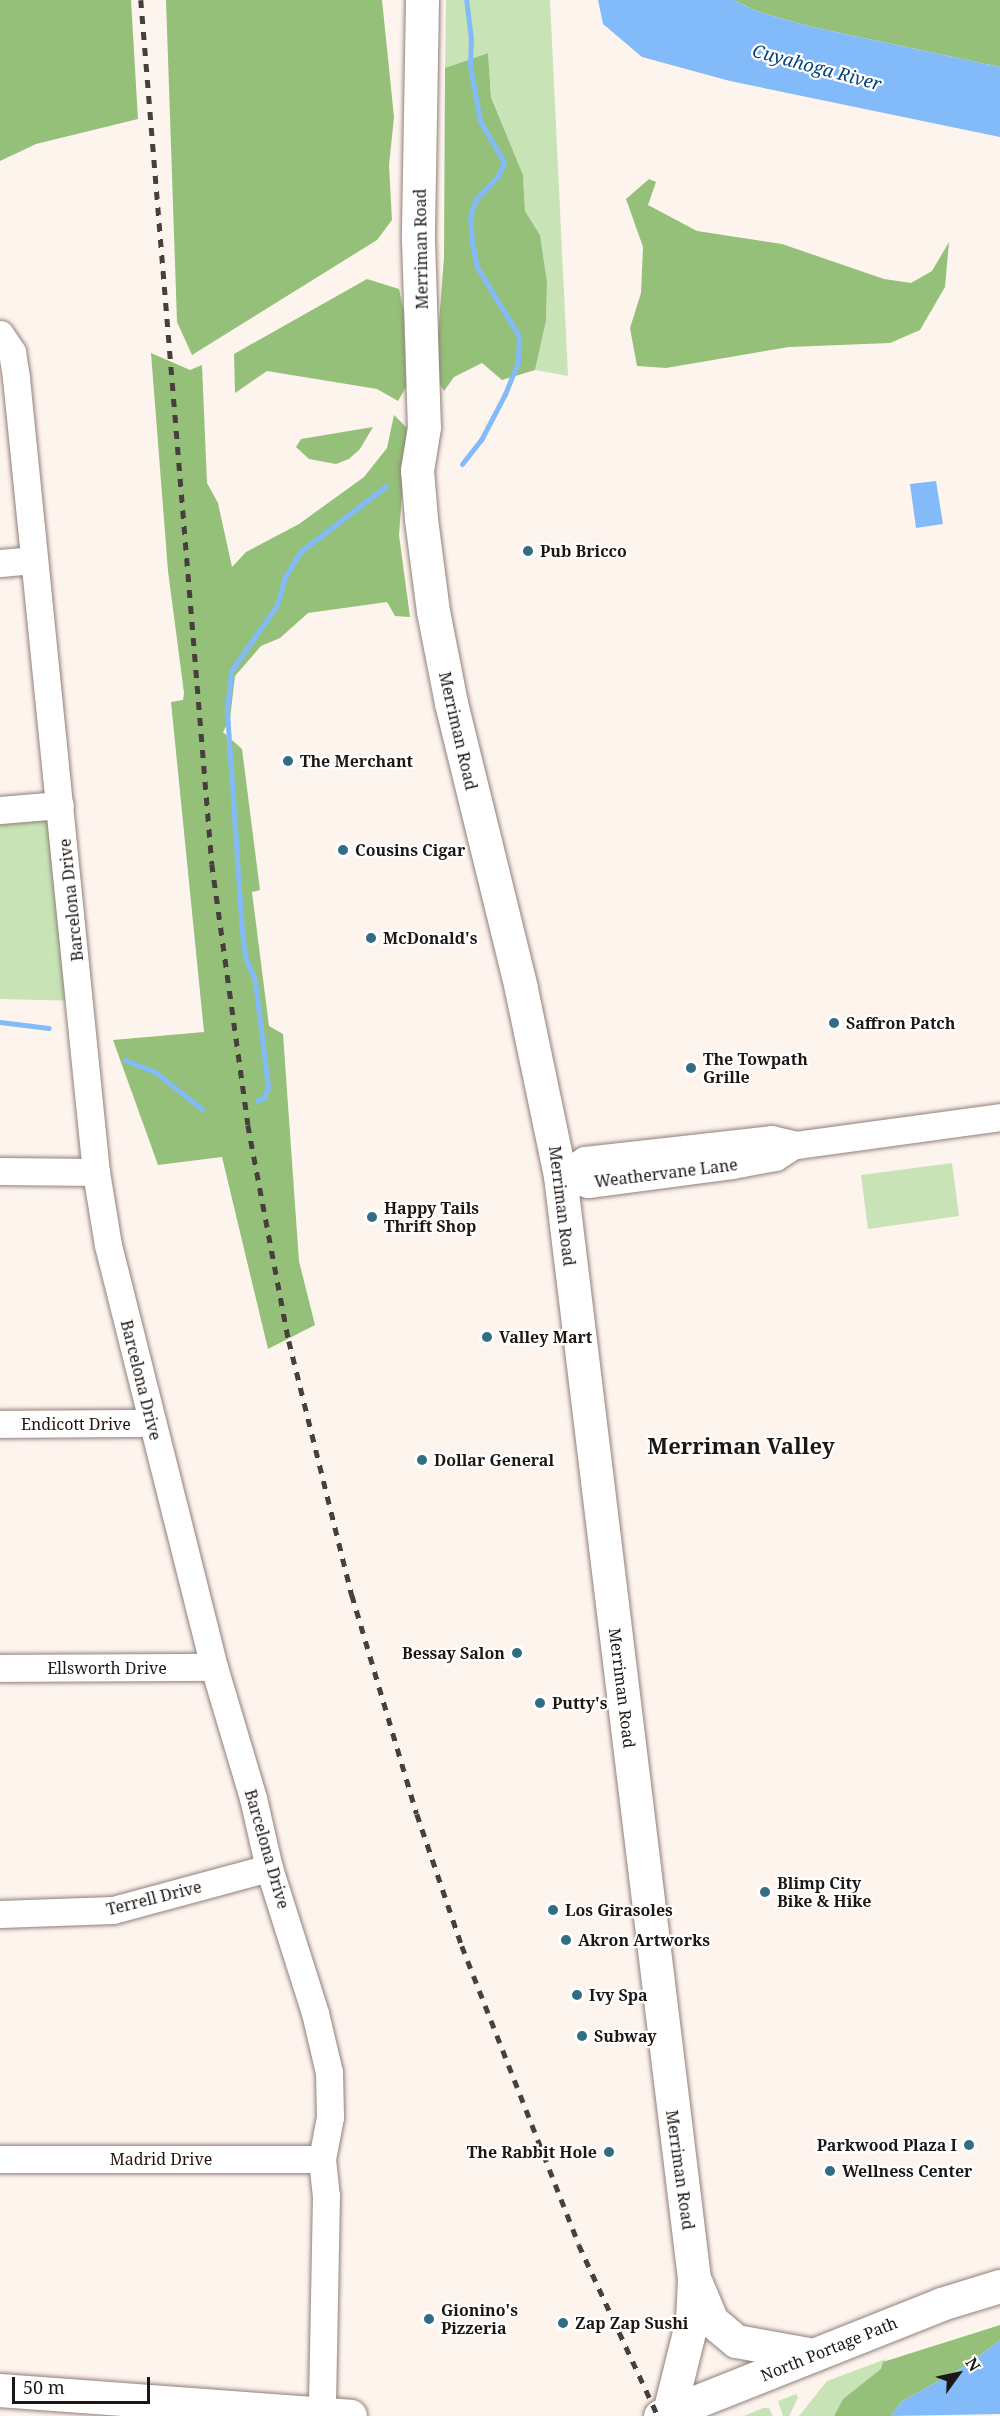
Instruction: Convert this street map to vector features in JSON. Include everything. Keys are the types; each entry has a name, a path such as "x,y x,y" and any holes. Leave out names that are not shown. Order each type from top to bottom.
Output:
{"main road":[{"name":"Merriman Road","path":"422,0 418,239 424,427 417,470 427,570 451,703 543,1089 560,1176 694,2279 692,2320 666,2415"},
{"path":"694,2279 712,2321 736,2341 815,2355"},
{"name":"North Portage Path","path":"666,2415 940,2304 1000,2286"},
{"path":"0,2390 336,2414"}],"street":[{"name":"Barcelona Drive","path":"0,334 12,352 16,378 96,1172 108,1245 214,1667 253,1798 269,1868 315,2013 329,2072 330,2117 322,2159 326,2195 336,2414"},
{"path":"0,562 34,560"},
{"path":"0,810 60,805"},
{"name":"Weathervane Lane","path":"560,1176 585,1160 672,1162 743,1153 771,1139 796,1145 1000,1117"},
{"path":"0,1171 96,1172"},
{"name":"Endicott Drive","path":"0,1424 152,1423"},
{"name":"Ellsworth Drive","path":"0,1668 214,1667"},
{"name":"Terrell Drive","path":"0,1914 113,1910 269,1868"},
{"name":"Madrid Drive","path":"0,2159 322,2159"}],"green space":[{"path":"0,0 131,0 138,119 36,144 0,161"},
{"path":"166,0 382,0 394,117 389,165 392,220 377,240 192,355 177,322"},
{"path":"446,0 550,0 568,376 535,370 546,321 547,282 540,235 525,211 523,175 491,96 488,53 445,68"},
{"path":"733,0 1000,0 1000,67 812,27 759,12"},
{"path":"488,53 491,97 523,175 525,211 540,235 547,282 546,321 535,370 502,380 482,363 454,377 444,391 435,375 444,257 445,68"},
{"path":"649,179 656,182 648,205 697,231 782,244 884,279 911,283 932,271 949,242 945,287 920,330 890,343 789,347 666,368 637,366 630,328 641,293 643,247 626,199"},
{"path":"367,279 399,289 404,313 406,387 398,401 377,389 267,371 235,393 234,354"},
{"path":"151,353 190,370 202,365 207,483 218,503 232,567 246,552 299,524 364,477 387,448 394,415 407,428 399,535 410,617 395,616 387,602 308,613 280,638 261,646 235,676 230,719 223,732 242,749 260,890 252,892 269,1026 283,1034 299,1261 315,1325 268,1349 222,1157 158,1165 113,1040 204,1032 171,702 183,700 184,693 168,571"},
{"path":"373,427 360,449 349,459 336,464 309,459 296,447 301,439"},
{"path":"60,805 81,1001 0,999 0,811"},
{"path":"952,1163 959,1216 868,1229 861,1175"},
{"path":"1000,2325 1000,2340 969,2364 901,2402 891,2416 834,2416 843,2399 881,2369 883,2362"},
{"path":"886,2359 882,2369 843,2399 834,2416 799,2416 827,2381"},
{"path":"796,2394 798,2398 789,2416 783,2416 778,2401"},
{"path":"763,2408 769,2408 773,2416 744,2416"}],"water":[{"name":"Cuyahoga River","path":"598,0 733,0 759,12 812,27 1000,67 1000,137 730,81 642,57 603,24"},
{"path":"936,481 943,524 916,528 910,484"},
{"path":"1000,2340 1000,2414 891,2416 901,2402 969,2364"}],"waterway":[{"path":"462,464 481,440 505,394 518,361 519,336 477,267 472,243 470,217 476,199 498,176 504,162 480,121 470,66 471,39 466,0"},
{"path":"257,1100 264,1098 268,1087 255,981 245,956 242,932 227,710 231,671 277,605 285,577 300,552 386,486"},
{"path":"0,1022 49,1028"},
{"path":"125,1060 155,1072 202,1109"}],"railway":[{"path":"141,0 212,864 248,1125 289,1341 352,1595 417,1814 462,1946 579,2245 658,2416"}],"place":[{"name":"Pub Bricco","path":"528,551"},
{"name":"The Merchant","path":"288,761"},
{"name":"Cousins Cigar","path":"343,850"},
{"name":"McDonald's","path":"371,938"},
{"name":"Saffron Patch","path":"834,1023"},
{"name":"The Towpath Grille","path":"691,1068"},
{"name":"Happy Tails Thrift Shop","path":"372,1217"},
{"name":"Valley Mart","path":"487,1337"},
{"name":"Dollar General","path":"422,1460"},
{"name":"Bessay Salon","path":"517,1653"},
{"name":"Putty's","path":"540,1703"},
{"name":"Blimp City Bike & Hike","path":"765,1892"},
{"name":"Los Girasoles","path":"553,1910"},
{"name":"Akron Artworks","path":"566,1940"},
{"name":"Ivy Spa","path":"577,1995"},
{"name":"Subway","path":"582,2036"},
{"name":"Parkwood Plaza I","path":"969,2145"},
{"name":"The Rabbit Hole","path":"609,2152"},
{"name":"Wellness Center","path":"830,2171"},
{"name":"Gionino's Pizzeria","path":"429,2319"},
{"name":"Zap Zap Sushi","path":"563,2323"}],"district":[{"name":"Merriman Valley","path":"741,1446"}]}
